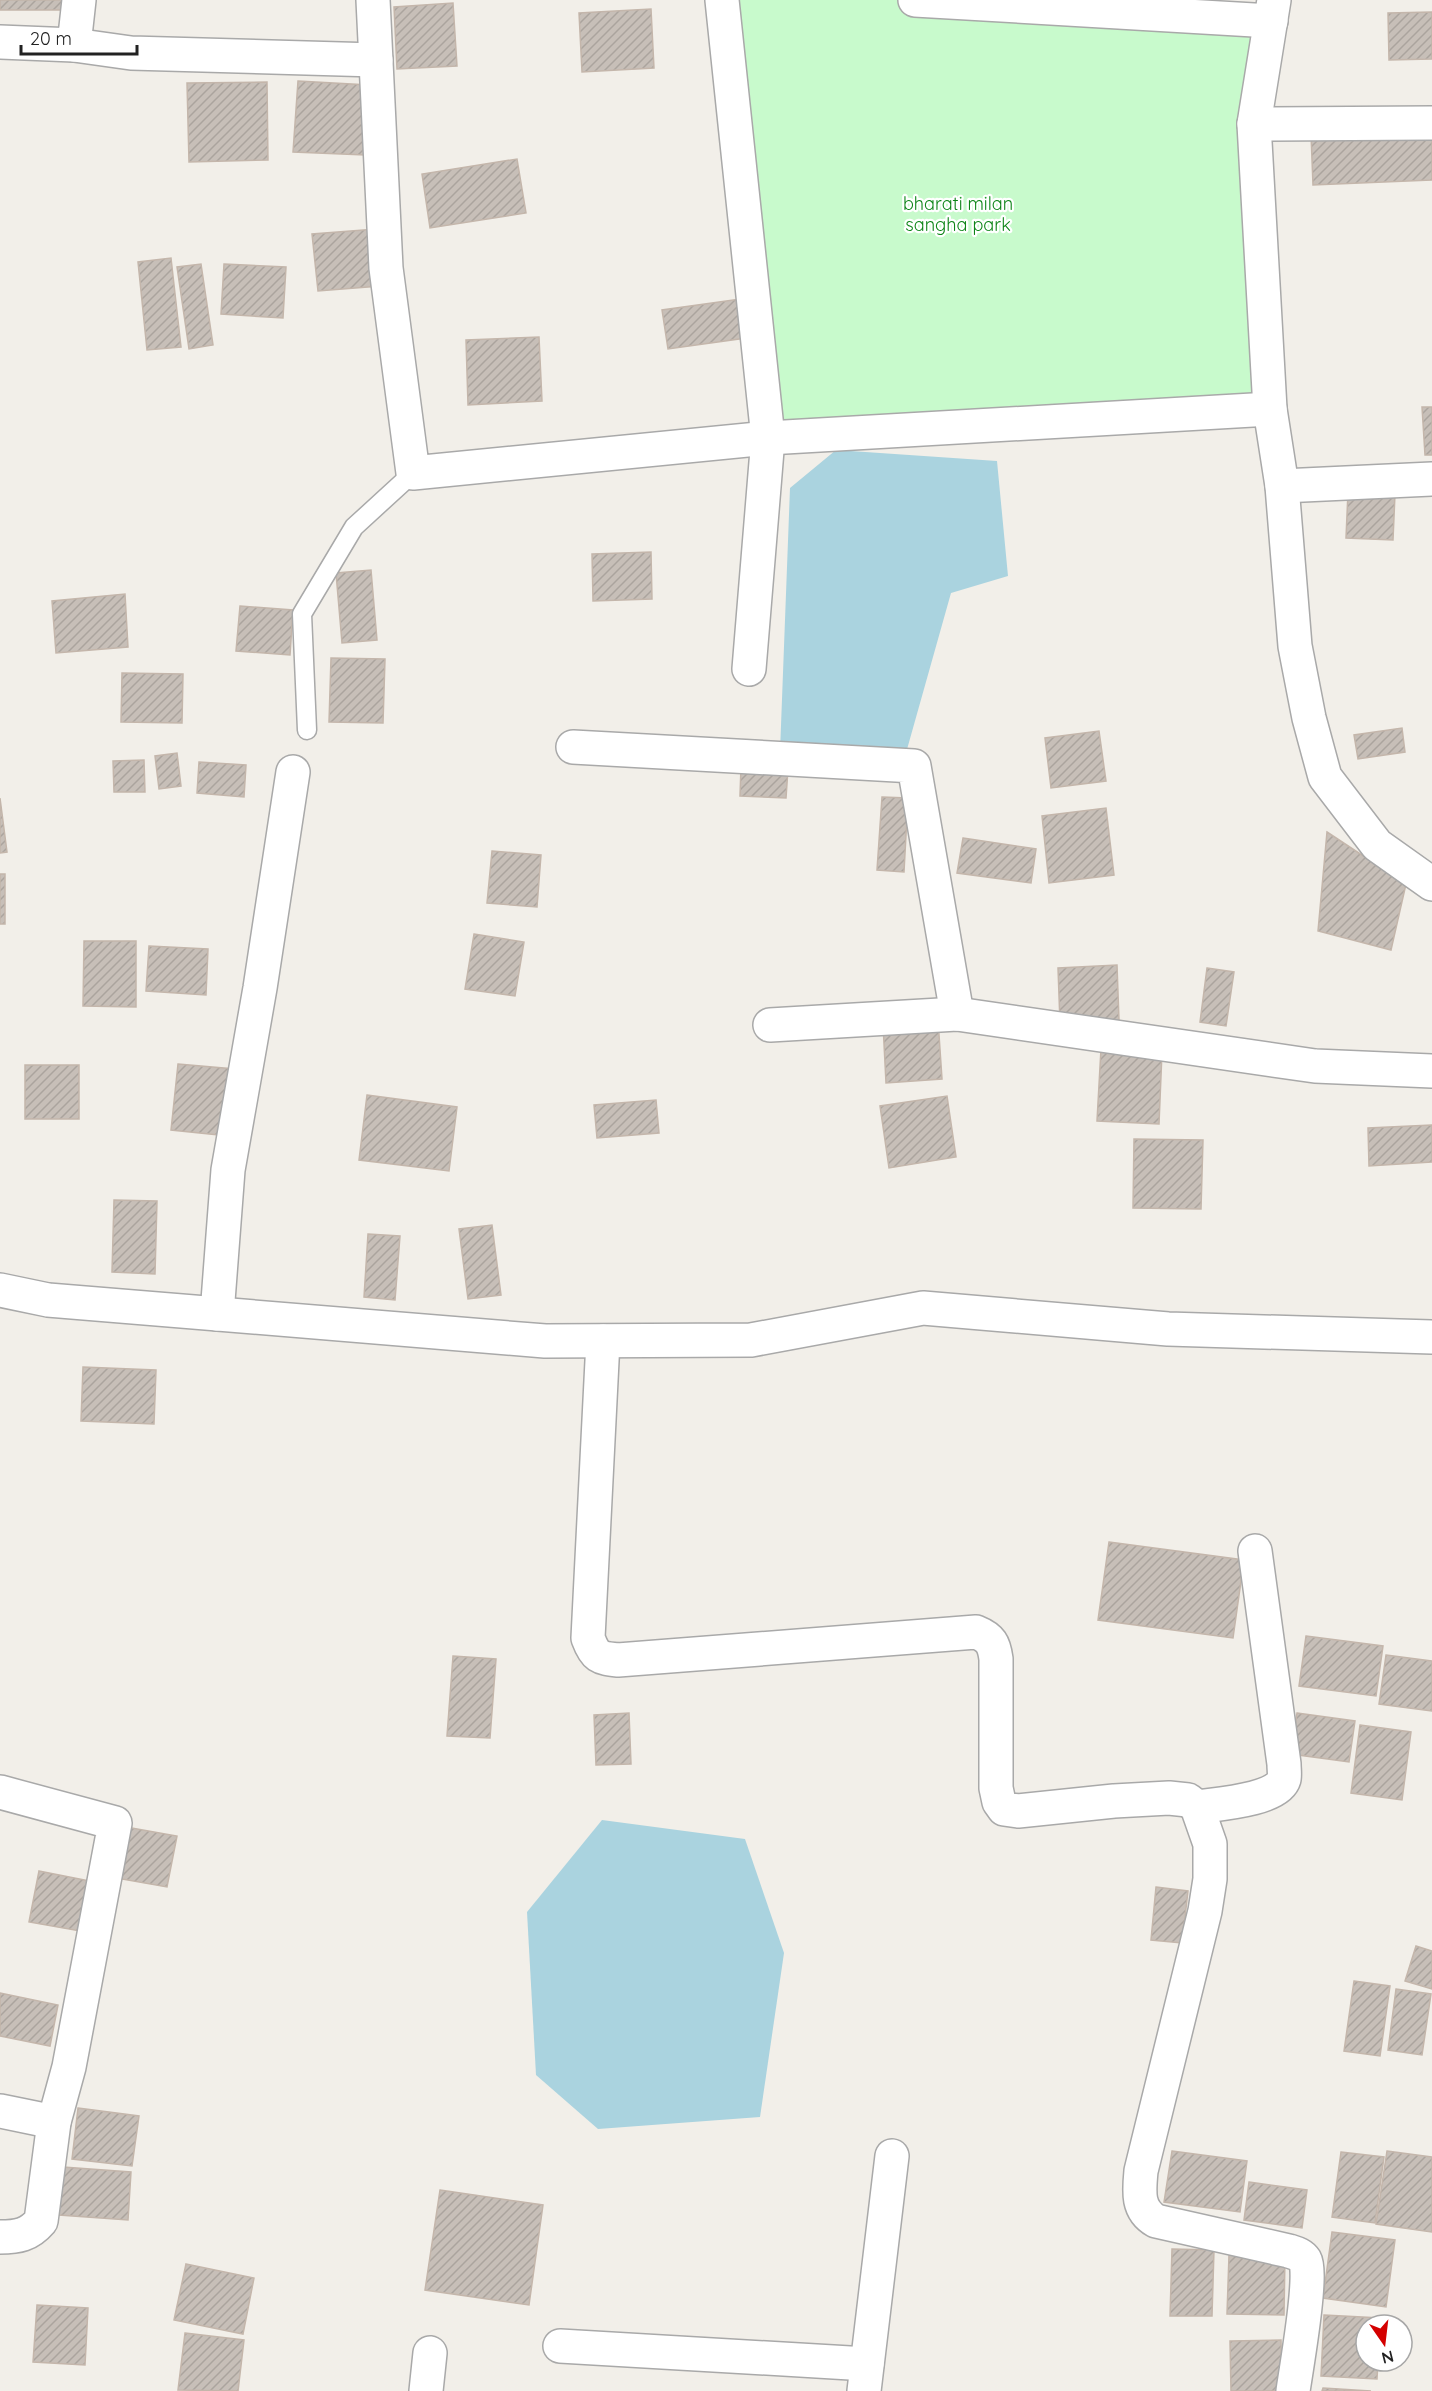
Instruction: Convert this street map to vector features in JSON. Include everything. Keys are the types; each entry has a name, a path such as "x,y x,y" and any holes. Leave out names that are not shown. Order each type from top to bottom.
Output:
{"street":[{"path":"74,45 79,0"},
{"path":"374,0 386,268 413,473 768,438 1270,409"},
{"path":"722,0 768,438 749,669"},
{"path":"915,0 1273,11 1254,124 1270,409 1282,486 1295,646 1309,718 1325,777 1377,845 1432,884"},
{"path":"0,42 74,45 131,53 376,60"},
{"path":"1254,124 1432,123"},
{"path":"1282,486 1432,479"},
{"path":"573,747 914,766 957,1014"},
{"path":"217,1314 228,1170 260,988 293,772"},
{"path":"770,1025 957,1014 1315,1066 1432,1071"},
{"path":"0,1290 48,1300 545,1341 751,1340 923,1308 1168,1329 1432,1337"},
{"path":"603,1341 588,1638 594,1653 604,1658 618,1660 976,1632 987,1637 994,1644 996,1788 999,1802 1004,1809 1018,1811 1169,1798 1188,1800 1197,1807 1210,1844 1210,1879 1205,1911 1141,2171 1140,2203 1146,2215 1156,2221 1289,2251 1299,2254 1305,2261 1307,2281 1293,2391"},
{"path":"1197,1807 1258,1796 1275,1790 1284,1780 1284,1764 1255,1551"},
{"path":"0,1792 115,1823 69,2067 54,2122 41,2221 32,2231 18,2237 0,2237"},
{"path":"0,2111 54,2122"},
{"path":"560,2346 865,2378 892,2156"},
{"path":"426,2391 430,2353"}],"lane":[{"path":"307,730 302,614 354,527 413,473"}],"green space":[{"name":"bharati milan sangha park","path":"722,0 915,0 1271,21 1270,409 768,438"}],"water":[{"path":"836,450 997,461 1008,576 951,593 904,760 780,752 790,488"},
{"path":"602,1820 745,1839 784,1953 760,2117 598,2129 536,2075 527,1912"}],"building":[{"path":"0,0 69,0 69,10 0,10"},
{"path":"453,3 457,66 397,69 394,7"},
{"path":"651,9 654,68 582,72 579,13"},
{"path":"1432,12 1432,59 1389,60 1388,13"},
{"path":"298,81 369,85 365,155 293,152"},
{"path":"267,82 268,160 189,162 187,83"},
{"path":"1432,128 1432,180 1313,185 1311,134"},
{"path":"517,159 526,213 430,228 422,174"},
{"path":"376,229 380,286 318,291 312,234"},
{"path":"171,258 181,347 147,350 138,262"},
{"path":"201,264 213,345 189,349 177,267"},
{"path":"224,264 286,267 283,318 221,314"},
{"path":"740,299 746,338 668,349 662,310"},
{"path":"539,337 542,401 468,405 466,340"},
{"path":"1422,407 1432,407 1432,455 1425,455"},
{"path":"1348,492 1395,494 1393,540 1346,538"},
{"path":"651,552 652,599 593,601 592,554"},
{"path":"371,570 377,640 342,643 336,573"},
{"path":"125,594 128,647 56,653 52,601"},
{"path":"240,606 293,610 290,655 236,651"},
{"path":"331,658 385,659 383,723 329,722"},
{"path":"122,673 183,674 182,723 121,722"},
{"path":"1402,728 1405,752 1358,759 1354,735"},
{"path":"1099,731 1106,781 1051,788 1045,738"},
{"path":"177,753 181,786 159,789 155,756"},
{"path":"144,760 145,792 114,792 113,761"},
{"path":"199,762 246,765 244,797 197,793"},
{"path":"741,767 788,769 786,798 740,796"},
{"path":"882,797 908,798 904,872 877,870"},
{"path":"0,798 7,852 0,853"},
{"path":"1106,808 1114,875 1049,883 1042,816"},
{"path":"1327,832 1406,884 1391,950 1318,931"},
{"path":"963,838 1036,849 1031,883 957,873"},
{"path":"492,851 541,855 537,907 487,903"},
{"path":"0,874 5,874 5,924 0,924"},
{"path":"474,934 524,942 515,996 465,989"},
{"path":"84,941 136,941 136,1007 83,1006"},
{"path":"149,946 208,949 206,995 146,991"},
{"path":"1117,965 1119,1020 1060,1023 1058,968"},
{"path":"1207,968 1234,972 1226,1026 1200,1022"},
{"path":"938,1020 942,1079 886,1083 883,1024"},
{"path":"1101,1049 1162,1052 1159,1124 1097,1121"},
{"path":"178,1064 235,1069 228,1136 171,1130"},
{"path":"25,1065 79,1065 79,1119 25,1119"},
{"path":"367,1095 457,1107 449,1171 359,1160"},
{"path":"947,1096 956,1157 889,1168 880,1106"},
{"path":"656,1100 659,1133 597,1138 594,1105"},
{"path":"1432,1125 1432,1162 1369,1166 1368,1128"},
{"path":"1134,1139 1203,1140 1201,1209 1133,1208"},
{"path":"114,1200 157,1201 155,1274 112,1272"},
{"path":"492,1225 501,1295 468,1299 459,1229"},
{"path":"368,1234 400,1236 395,1300 364,1297"},
{"path":"83,1367 156,1370 154,1424 81,1421"},
{"path":"1109,1542 1244,1560 1233,1638 1098,1620"},
{"path":"1306,1636 1383,1646 1376,1696 1299,1686"},
{"path":"1386,1655 1432,1661 1432,1711 1379,1704"},
{"path":"453,1656 496,1659 490,1738 447,1736"},
{"path":"629,1713 631,1764 596,1765 594,1715"},
{"path":"1297,1713 1355,1721 1349,1762 1291,1754"},
{"path":"1360,1725 1411,1732 1402,1800 1351,1793"},
{"path":"126,1827 177,1836 167,1887 116,1878"},
{"path":"39,1871 90,1881 80,1931 29,1922"},
{"path":"1156,1887 1188,1891 1182,1943 1151,1940"},
{"path":"1416,1946 1432,1951 1432,1989 1405,1981"},
{"path":"1354,1981 1390,1986 1380,2056 1344,2051"},
{"path":"1396,1989 1431,1994 1422,2055 1388,2050"},
{"path":"0,1993 58,2005 50,2046 0,2036"},
{"path":"78,2108 139,2116 132,2166 72,2159"},
{"path":"1172,2151 1247,2161 1240,2212 1164,2202"},
{"path":"1387,2151 1432,2157 1432,2232 1376,2224"},
{"path":"1341,2152 1384,2157 1375,2223 1332,2217"},
{"path":"63,2167 131,2172 128,2220 59,2215"},
{"path":"1249,2182 1307,2190 1302,2228 1244,2220"},
{"path":"440,2190 543,2205 529,2305 425,2290"},
{"path":"1332,2232 1395,2240 1386,2307 1323,2298"},
{"path":"1172,2249 1214,2250 1212,2316 1170,2316"},
{"path":"1229,2255 1285,2256 1284,2315 1227,2314"},
{"path":"186,2264 254,2278 243,2334 174,2320"},
{"path":"37,2305 88,2308 85,2365 33,2362"},
{"path":"1324,2315 1354,2317 1354,2373 1377,2373 1377,2379 1321,2376"},
{"path":"185,2333 244,2340 238,2391 178,2390"},
{"path":"1281,2340 1282,2391 1231,2391 1230,2341"},
{"path":"1323,2388 1371,2391 1322,2391"}]}
